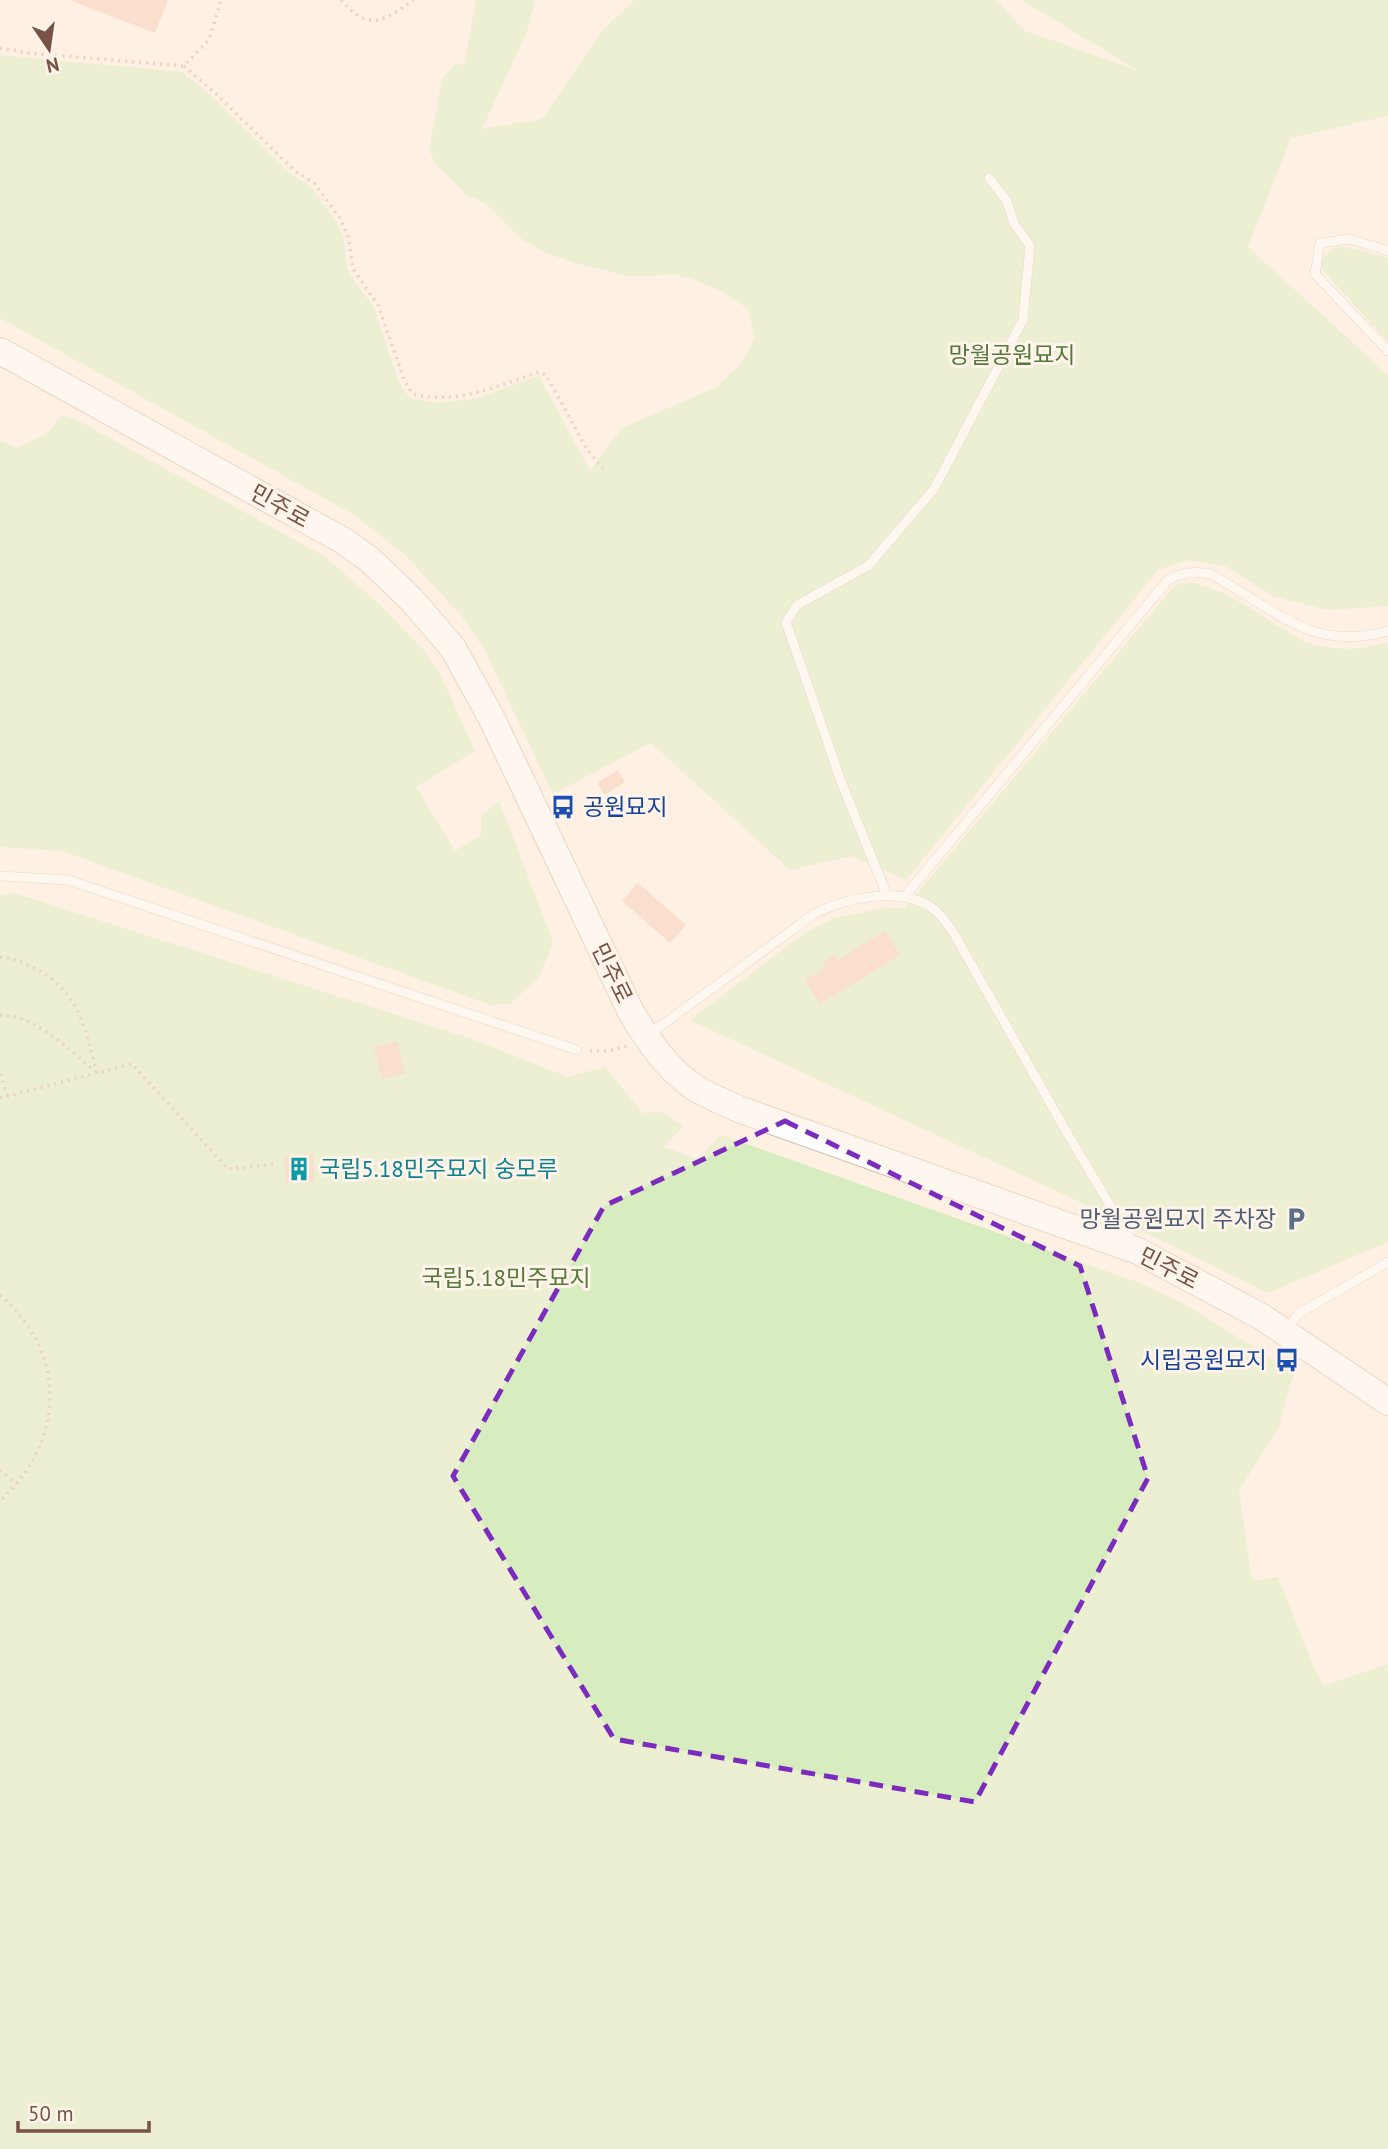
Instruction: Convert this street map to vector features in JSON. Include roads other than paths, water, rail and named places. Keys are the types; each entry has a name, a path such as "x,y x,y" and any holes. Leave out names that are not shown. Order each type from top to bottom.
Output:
{"main road":[{"name":"민주로","path":"0,351 342,540 369,559 411,599 453,648 492,719 613,975 646,1037 663,1059 691,1085 740,1110 1138,1251 1262,1317 1388,1402"}],"lane":[{"path":"887,895 842,784 786,622 797,605 869,566 934,489 1023,320 1030,246 1014,223 1007,201 989,178"},
{"path":"1388,251 1350,239 1320,243 1315,274 1388,351"},
{"path":"905,896 1174,576 1199,572 1210,574 1311,633 1355,637 1388,631"},
{"path":"0,876 68,880 578,1050"},
{"path":"646,1037 814,914 832,905 887,895 905,896 931,906 953,932 1070,1138 1138,1251"},
{"path":"1284,1332 1298,1314 1388,1262"}],"place":[{"name":"공원묘지","path":"563,807"},
{"name":"국립5.18민주묘지 숭모루","path":"299,1169"},
{"name":"망월공원묘지 주차장","path":"1296,1219"},
{"name":"시립공원묘지","path":"1287,1360"}],"park label":[{"name":"망월공원묘지","path":"1012,355"},
{"name":"국립5.18민주묘지","path":"506,1278"}]}
